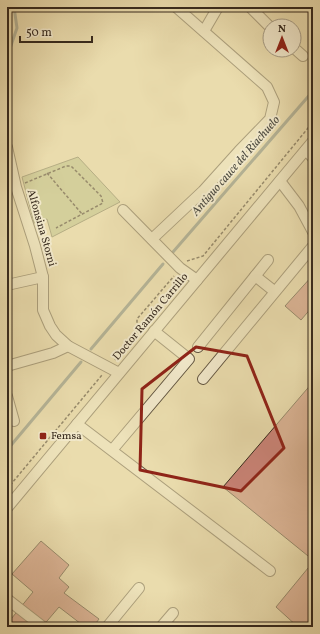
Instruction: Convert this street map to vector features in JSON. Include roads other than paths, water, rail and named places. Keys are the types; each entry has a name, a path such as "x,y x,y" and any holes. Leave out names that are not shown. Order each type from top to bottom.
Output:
{"street":[{"path":"152,239 203,191 239,150 270,119 274,102 267,87 176,7"},
{"path":"204,31 218,7"},
{"path":"250,7 262,19"},
{"name":"Doctor Ramón Carrillo","path":"7,508 280,181 309,154 313,141"},
{"name":"Alfonsina Storni","path":"7,146 16,187 30,225 42,277 43,310 56,335 68,346 119,373"},
{"path":"280,181 298,206 313,232"},
{"path":"123,210 180,268 197,280"},
{"path":"203,379 274,291 313,246"},
{"path":"198,347 268,260"},
{"path":"255,276 274,291"},
{"path":"7,285 42,277"},
{"path":"112,449 189,359 154,331"},
{"path":"7,366 53,353 68,346"},
{"path":"7,396 14,421"},
{"path":"77,424 112,449 270,571"},
{"path":"107,627 139,588"},
{"path":"7,599 43,627"},
{"path":"161,627 172,613"}],"waterway":[{"path":"7,57 17,28 14,7"},
{"name":"Antiguo cauce del Riachuelo","path":"173,252 313,91"},
{"name":"Antiguo cauce del Riachuelo","path":"91,349 163,264"},
{"name":"Antiguo cauce del Riachuelo","path":"7,450 81,362"}],"place":[{"name":"Femsa","path":"43,436"}]}
